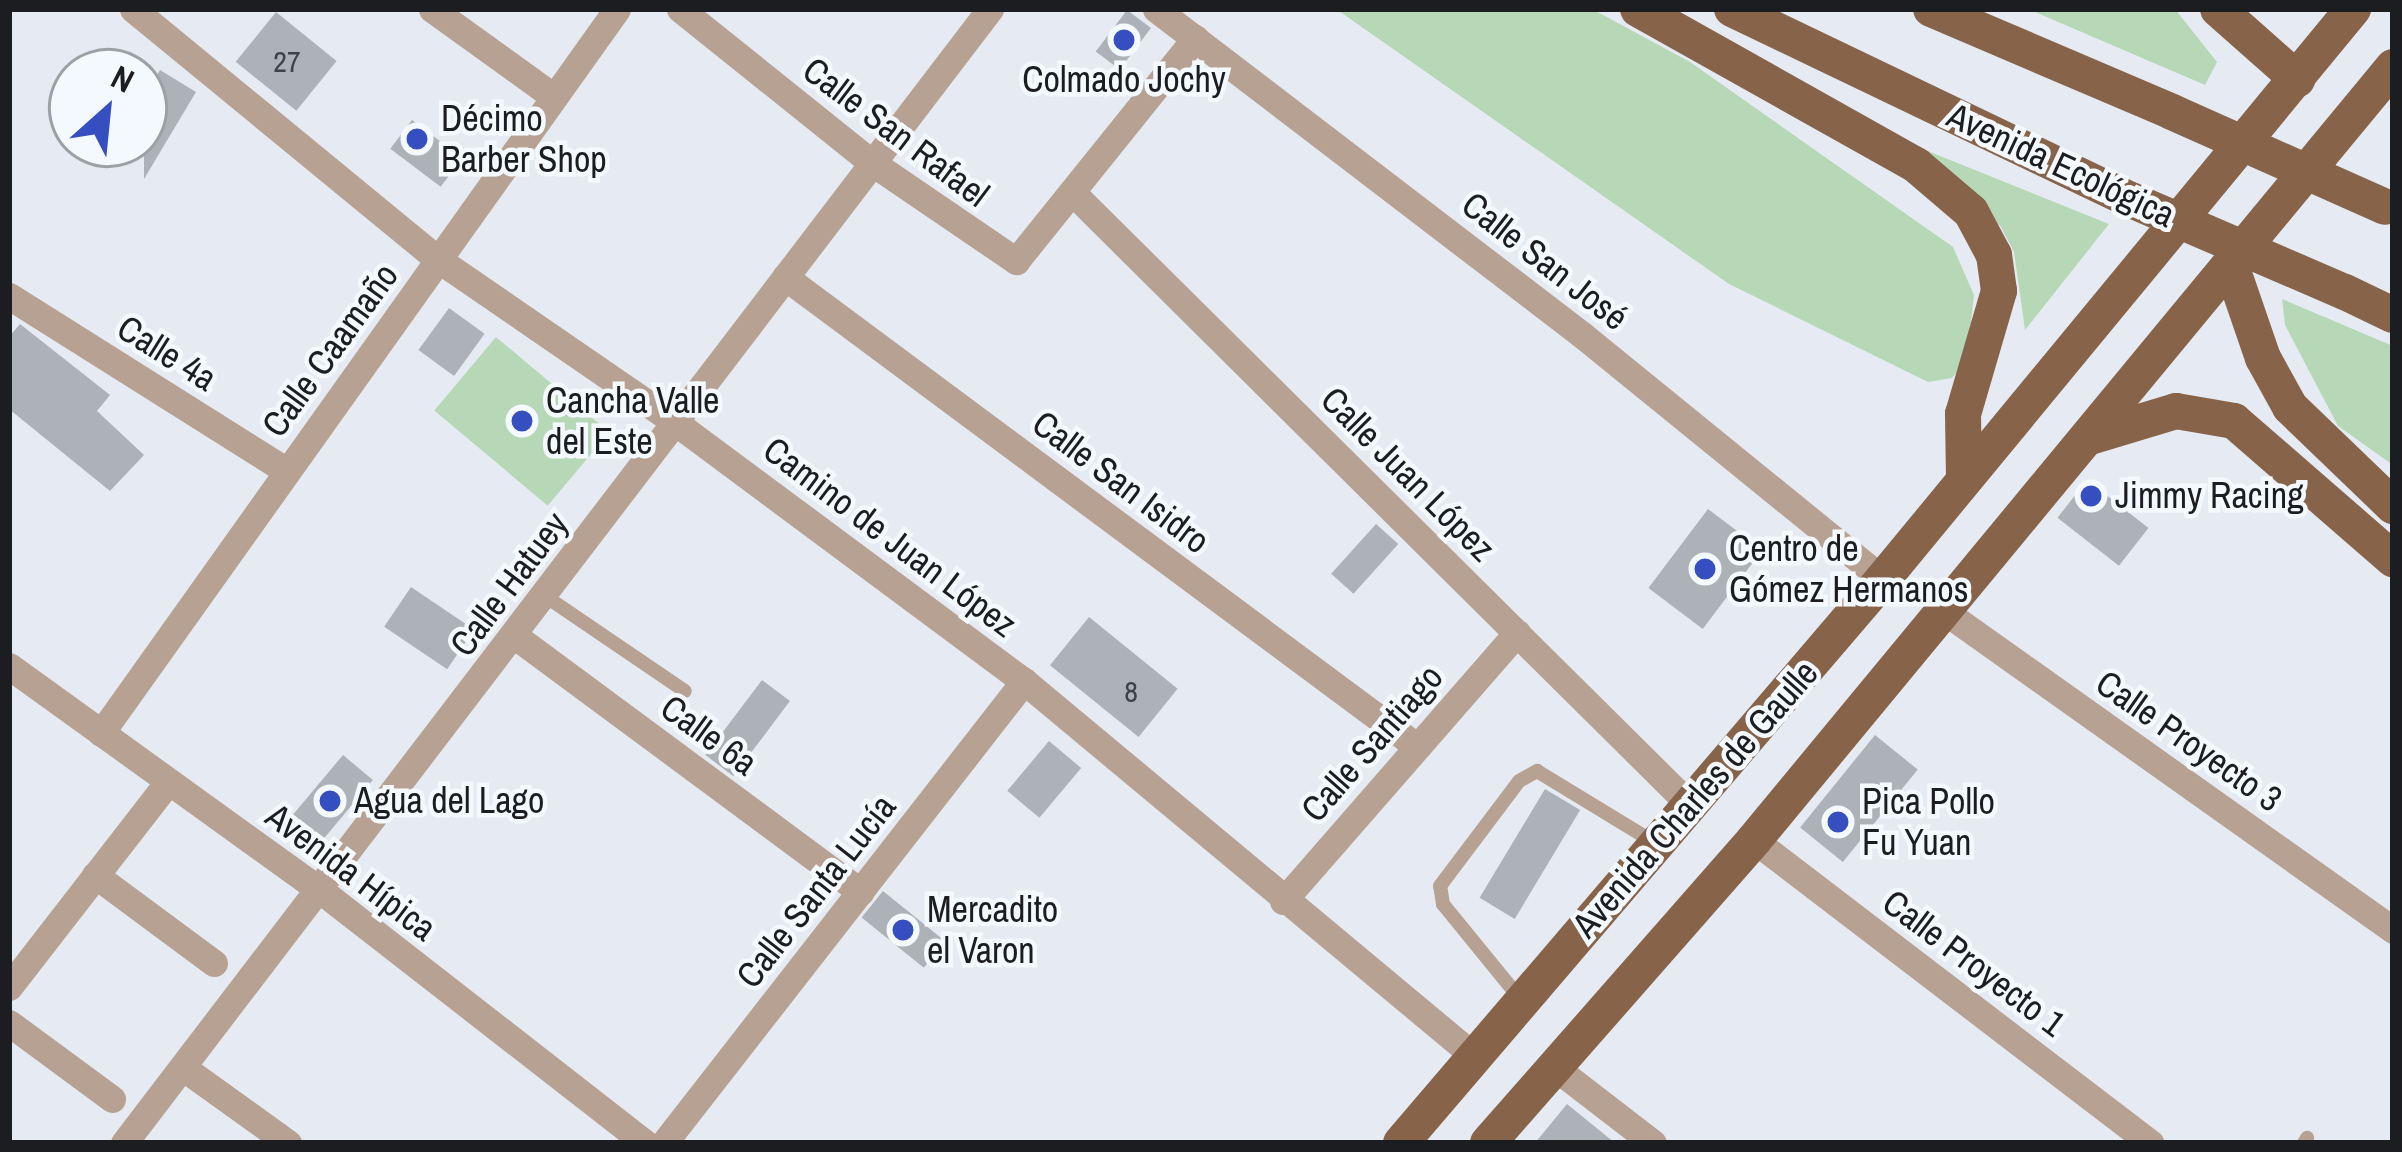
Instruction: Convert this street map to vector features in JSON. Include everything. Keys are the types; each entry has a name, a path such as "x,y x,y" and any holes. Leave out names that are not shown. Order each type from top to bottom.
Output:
{"main road":[{"path":"1638,9 1916,165 1971,212 1994,255 2000,291 1963,414 1964,477"},
{"name":"Avenida Ecológica","path":"1732,9 2131,200 2393,315"},
{"path":"1931,9 1978,23 2389,208"},
{"path":"2218,9 2296,79"},
{"name":"Avenida Charles de Gaulle","path":"1401,1143 1883,579 2296,79 2342,13"},
{"name":"Avenida Charles de Gaulle","path":"1488,1143 1754,840 2232,268 2393,67"},
{"path":"2232,268 2263,358 2290,407 2393,506"},
{"path":"2090,436 2176,411 2234,421 2393,559"}],"street":[{"name":"Camino de Juan López","path":"134,9 439,260 676,423 1024,681 1474,1056"},
{"path":"432,9 554,98"},
{"name":"Calle Caamaño","path":"101,733 617,9"},
{"name":"Calle San Rafael","path":"680,9 872,162 1016,261 1075,195"},
{"name":"Calle Hatuey","path":"124,1143 991,9"},
{"name":"Calle San José","path":"1156,9 1581,334 1883,579"},
{"path":"1075,195 1195,38"},
{"name":"Calle Juan López","path":"1075,195 1689,804"},
{"name":"Calle San Isidro","path":"785,277 1415,745"},
{"name":"Calle 4a","path":"9,296 287,471"},
{"name":"Calle Proyecto 3","path":"1944,611 2393,930"},
{"name":"Calle Santiago","path":"1283,901 1517,633"},
{"name":"Calle 6a","path":"515,636 861,892"},
{"name":"Avenida Hípica","path":"12,674 320,890 645,1143"},
{"name":"Calle Santa Lucía","path":"664,1143 1024,681"},
{"path":"9,987 167,783"},
{"name":"Calle Proyecto 1","path":"1754,840 2151,1143"},
{"path":"95,875 214,963"},
{"path":"9,1023 112,1100"},
{"path":"1553,1066 1653,1143"},
{"path":"184,1069 289,1143"}],"lane":[{"path":"545,596 685,692"},
{"path":"1522,1001 1443,904 1440,886 1519,781 1538,771 1656,843"}],"green space":[{"path":"1336,9 1592,9 1690,62 1953,247 1974,295 1967,359 1952,378 1928,382 1729,284"},
{"path":"2028,9 2175,9 2217,62 2205,85"},
{"path":"1863,125 2109,224 2025,330 2014,252 2001,227 1970,195"},
{"path":"2282,299 2393,346 2393,465 2338,426 2285,325"},
{"name":"Cancha Valle del Este","path":"496,337 609,432 548,506 434,411"}],"building":[{"name":"Colmado Jochy","path":"1127,10 1151,28 1120,70 1096,52"},
{"path":"276,12 337,61 296,111 236,62"},
{"path":"168,75 196,92 168,139"},
{"name":"Décimo Barber Shop","path":"412,120 462,158 441,187 390,149"},
{"path":"449,308 485,334 454,376 418,350"},
{"path":"20,324 110,395 97,411 144,455 110,491 9,409 9,337"},
{"path":"2087,480 2148,528 2119,566 2057,518"},
{"name":"Centro de Gómez Hermanos","path":"1708,509 1762,550 1703,629 1648,588"},
{"path":"1376,524 1398,544 1353,594 1331,574"},
{"path":"411,587 474,629 447,669 384,627"},
{"path":"1089,617 1178,689 1139,737 1050,665"},
{"path":"762,680 790,701 733,776 705,755"},
{"path":"1875,735 1918,770 1843,862 1800,827"},
{"path":"1049,741 1081,768 1039,818 1007,791"},
{"name":"Agua del Lago","path":"343,755 373,780 317,847 287,822"},
{"path":"1545,789 1580,810 1515,919 1480,898"},
{"name":"Mercadito el Varon","path":"883,891 945,941 924,968 862,917"},
{"path":"1567,1104 1615,1143 1535,1143"}],"place":[{"name":"Colmado Jochy","path":"1124,40"},
{"name":"Décimo Barber Shop","path":"417,139"},
{"name":"Cancha Valle del Este","path":"522,421"},
{"name":"Jimmy Racing","path":"2091,496"},
{"name":"Centro de Gómez Hermanos","path":"1705,569"},
{"name":"Agua del Lago","path":"330,801"},
{"name":"Pica Pollo Fu Yuan","path":"1838,822"},
{"name":"Mercadito el Varon","path":"903,930"}]}
